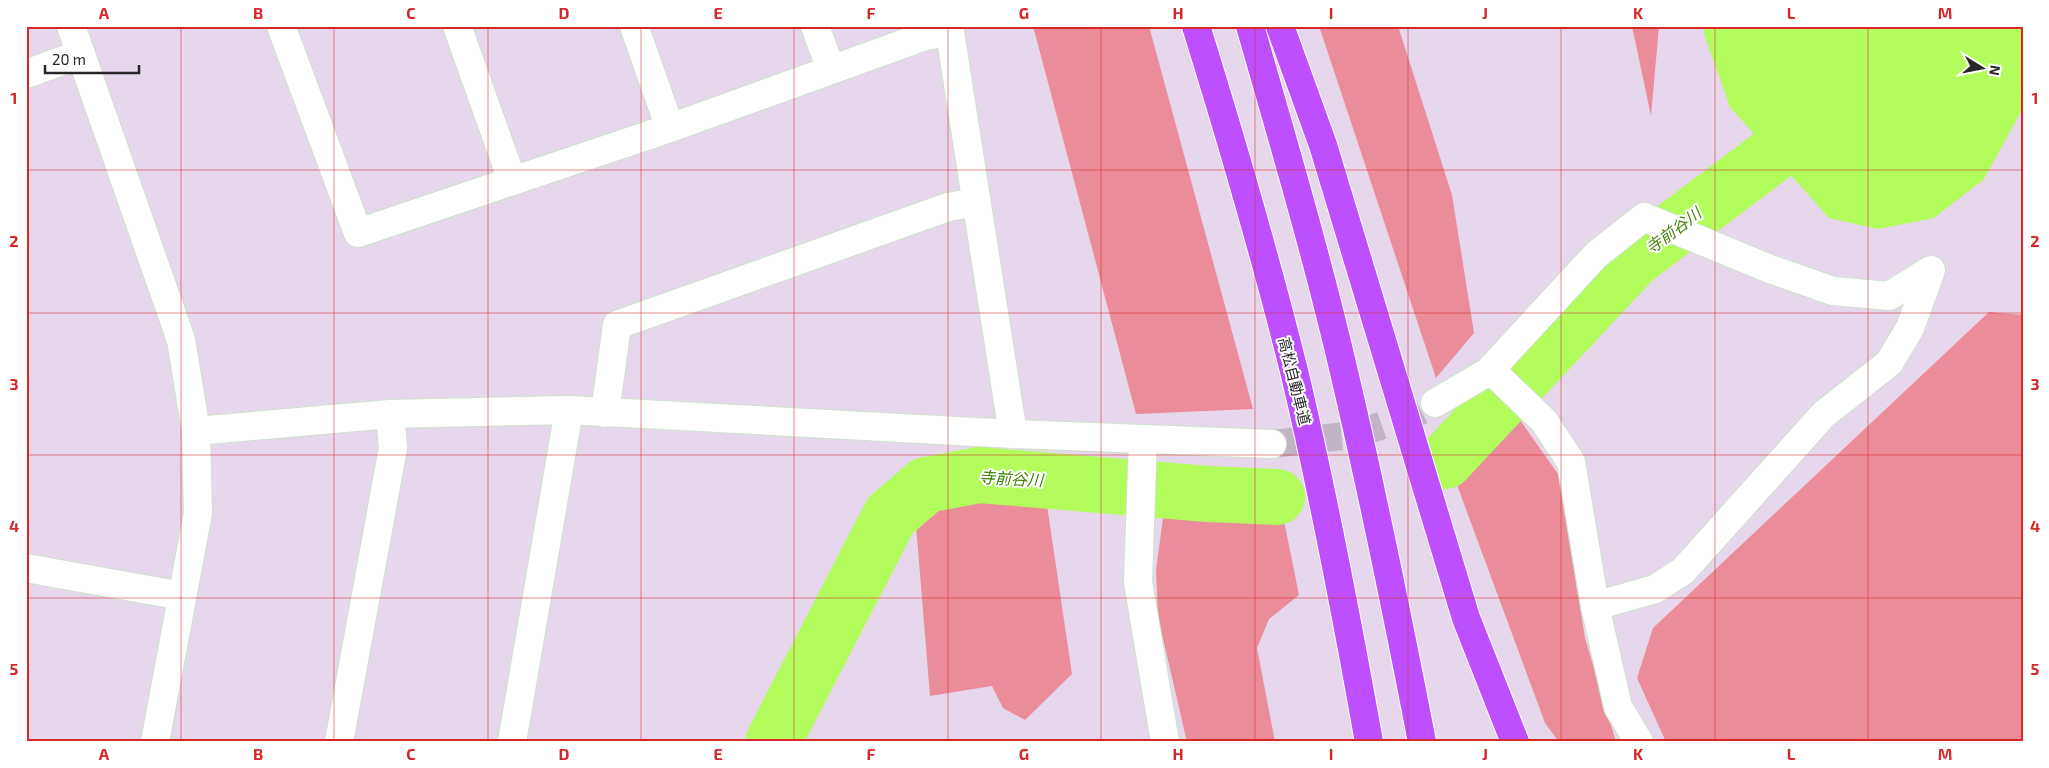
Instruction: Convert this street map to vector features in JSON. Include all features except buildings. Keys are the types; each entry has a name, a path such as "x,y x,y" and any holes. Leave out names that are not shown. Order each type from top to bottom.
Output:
{"highway":[{"name":"高松自動車道","path":"1196,26 1240,171 1294,375 1340,580 1369,742"},
{"path":"1250,26 1288,156 1344,370 1388,566 1422,742"},
{"path":"1280,26 1323,145 1466,618 1515,742"}],"street":[{"path":"71,26 181,340 196,431 198,513 155,742"},
{"path":"281,26 358,233 670,128 925,36 950,29 1013,434"},
{"path":"457,26 512,180"},
{"path":"634,26 670,128"},
{"path":"815,26 831,70"},
{"path":"26,74 81,54"},
{"path":"605,413 616,325 948,207 976,202"},
{"path":"1435,403 1493,374 1596,255 1644,217 1770,269 1833,291 1889,296 1931,270 1910,328 1889,363 1824,414 1683,571 1655,589 1595,606"},
{"path":"1493,374 1544,421 1571,462 1595,606 1618,706 1639,742"},
{"path":"196,431 390,414 569,410 1013,434 1272,444"},
{"path":"512,742 569,410"},
{"path":"339,742 393,448 390,414"},
{"path":"1143,439 1138,582 1165,742"},
{"path":"26,568 182,596"}],"shaded area":[{"path":"1033,26 1149,26 1253,409 1136,414"},
{"path":"1319,26 1398,26 1452,195 1474,333 1436,378"},
{"path":"1632,26 1659,26 1651,116"},
{"path":"1705,26 2023,26 2023,108 1984,179 1934,218 1878,229 1829,218 1730,107 1704,34"},
{"path":"1989,312 2023,315 2023,742 1666,742 1637,678 1653,628"},
{"path":"1520,420 1558,474 1585,638 1616,742 1559,742 1545,723 1457,485"},
{"path":"984,490 1045,492 1072,674 1025,720 1003,708 992,686 930,696 915,513 944,492"},
{"path":"1281,506 1299,595 1269,619 1257,648 1275,742 1187,742 1158,617 1156,570 1164,511"}],"waterway":[{"name":"寺前谷川","path":"1445,461 1634,259 1811,126 1924,26"},
{"name":"寺前谷川","path":"773,742 890,516 926,485 979,475 1208,494 1277,497"}],"tunnel":[{"path":"1272,444 1354,435 1412,415 1435,403"}]}
